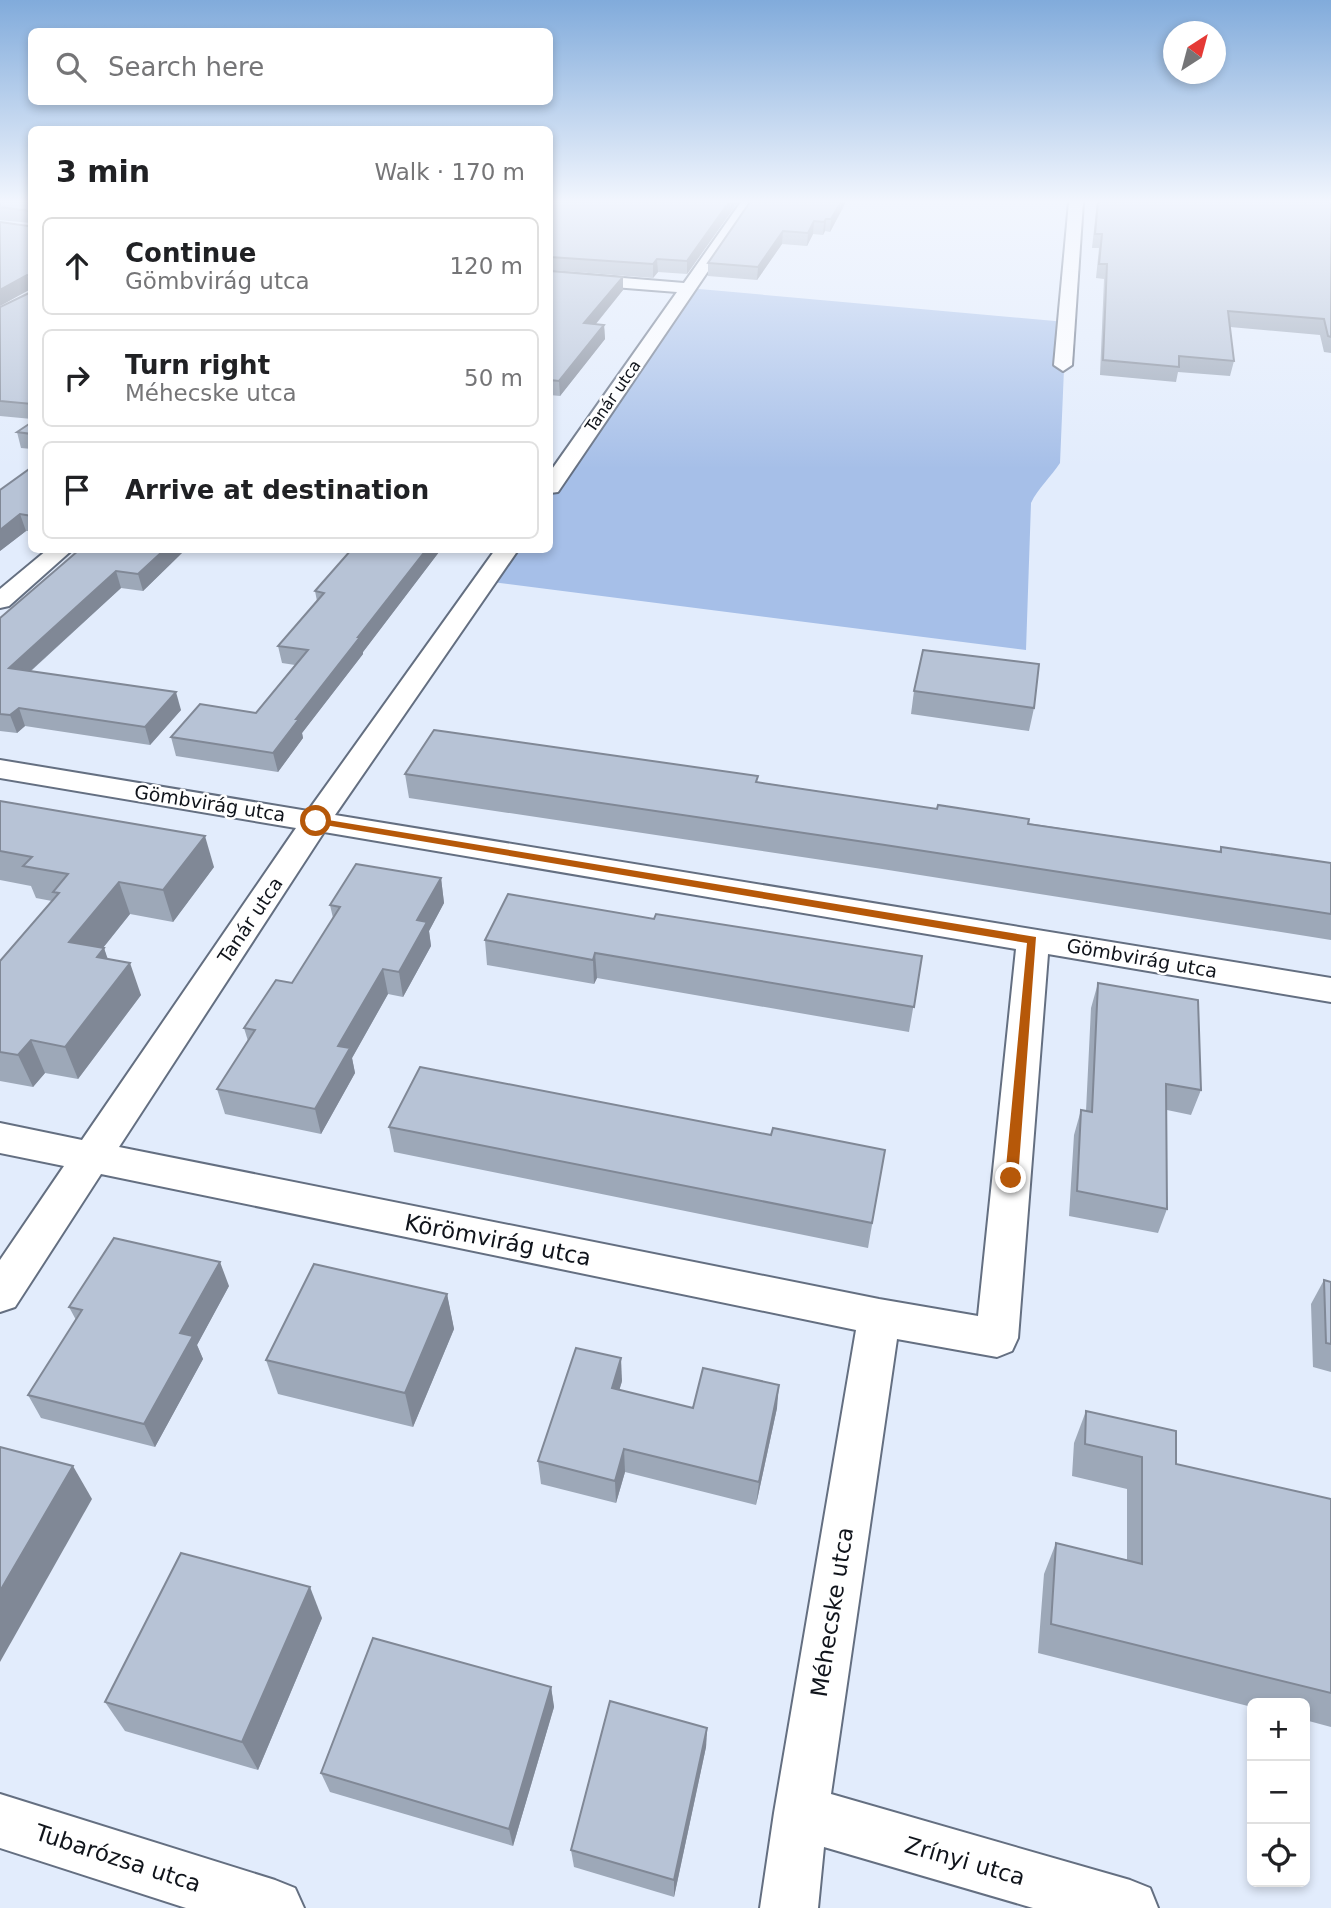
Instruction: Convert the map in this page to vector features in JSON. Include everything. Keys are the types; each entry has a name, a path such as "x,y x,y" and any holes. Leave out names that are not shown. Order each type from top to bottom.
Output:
{"street":[{"name":"Tanár utca","path":"553,483 686,291"},
{"path":"1063,365 1069,291"},
{"path":"0,601 56,553"},
{"name":"Tanár utca","path":"0,1294 316,821 504,553"},
{"name":"Gömbvirág utca","path":"0,769 1331,990"},
{"name":"Körömvirág utca","path":"0,1138 878,1317 997,1338 1032,940"},
{"name":"Méhecske utca","path":"789,1908 801,1813 878,1317"},
{"name":"Zrínyi utca","path":"801,1813 1130,1908"},
{"name":"Tubarózsa utca","path":"0,1821 275,1908"}],"shaded area":[{"path":"686,291 722,291 1066,322 1060,463 1031,503 1026,650 484,581 504,553 553,553 553,483"}],"building":[{"path":"553,291 611,291 584,323 604,325 559,381 553,380"},
{"path":"1106,291 1331,291 1331,337 1328,336 1324,319 1228,311 1234,361 1179,356 1179,367 1103,360"},
{"path":"28,293 28,404 0,401 0,307"},
{"path":"28,425 28,433 17,432"},
{"path":"28,470 28,515 20,514 0,530 0,490"},
{"path":"76,553 161,553 138,574 116,571 9,668 176,692 145,727 19,708 10,715 0,714 0,618"},
{"path":"348,553 424,553 273,753 171,737 200,704 256,713 308,650 278,646 324,593 315,591"},
{"path":"923,650 1039,664 1034,708 914,691"},
{"path":"434,730 758,776 756,782 937,809 938,805 1029,819 1028,824 1221,852 1221,847 1331,863 1331,914 405,774"},
{"path":"0,801 205,836 163,890 119,882 69,942 104,948 97,957 130,963 65,1047 31,1040 18,1055 0,1052 0,961 59,893 53,892 68,874 23,866 32,857 0,851"},
{"path":"356,864 441,878 417,920 427,922 399,972 383,969 338,1046 350,1048 315,1109 217,1089 255,1030 244,1028 276,980 292,983 340,907 330,905"},
{"path":"508,894 654,919 656,914 922,956 914,1007 595,953 593,960 485,940"},
{"path":"1098,983 1198,1000 1201,1090 1166,1084 1167,1209 1077,1191 1081,1110 1092,1112"},
{"path":"420,1067 771,1135 773,1128 885,1150 872,1223 389,1127"},
{"path":"114,1238 220,1262 180,1333 193,1336 144,1424 28,1395 82,1310 69,1307"},
{"path":"314,1264 447,1294 405,1393 266,1360"},
{"path":"1324,1280 1331,1282 1331,1344 1326,1343"},
{"path":"576,1348 621,1358 612,1388 693,1408 703,1368 779,1385 759,1482 624,1449 615,1481 538,1461"},
{"path":"1086,1411 1176,1431 1176,1464 1331,1499 1331,1693 1051,1624 1056,1543 1142,1564 1142,1457 1085,1444"},
{"path":"0,1447 73,1466 0,1591"},
{"path":"181,1553 310,1587 242,1742 105,1702"},
{"path":"373,1638 551,1687 509,1829 321,1773"},
{"path":"610,1701 707,1728 674,1880 571,1850"}],"route":[{"path":"316,821 1032,940 1011,1178"}]}
